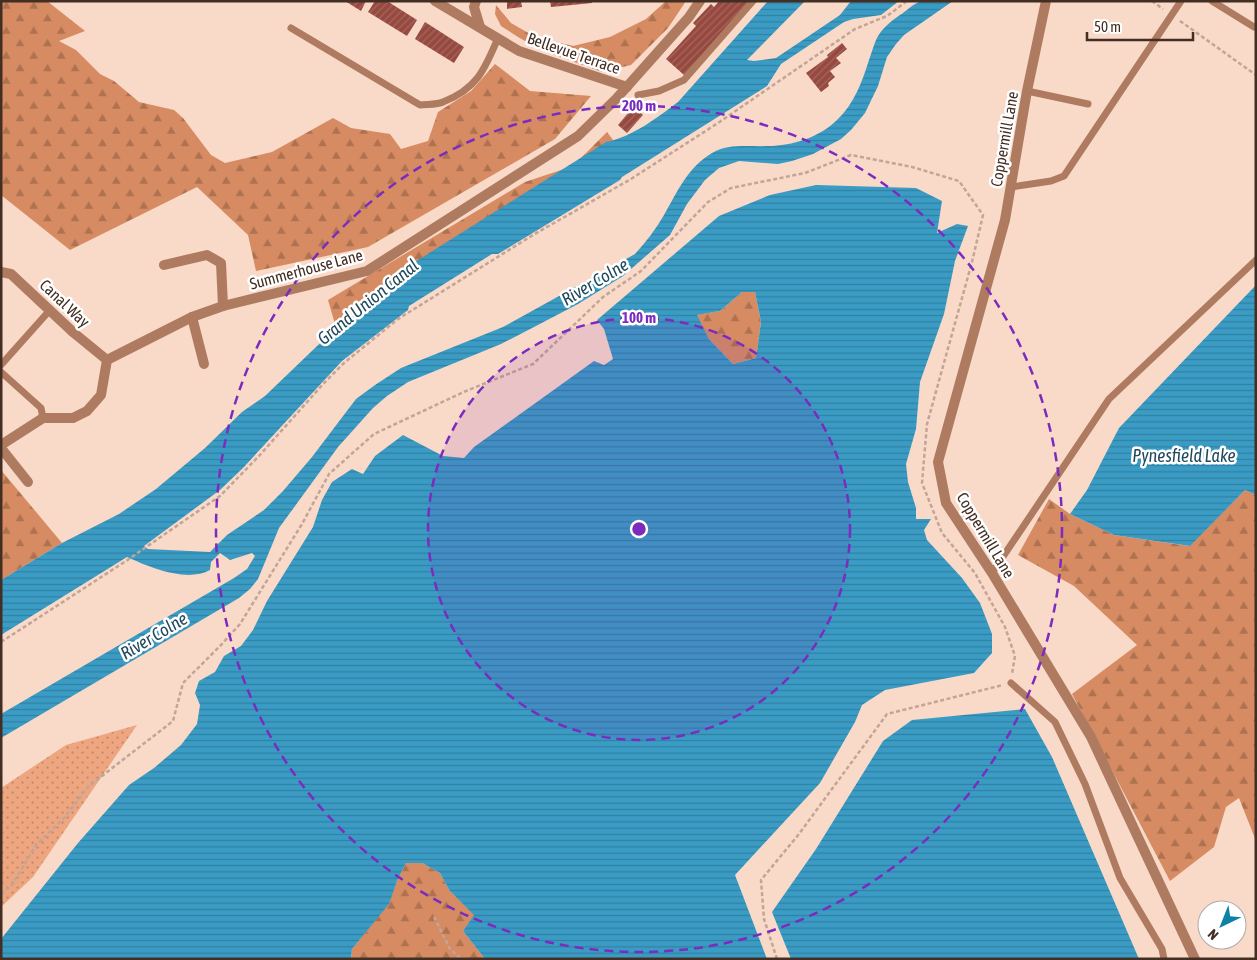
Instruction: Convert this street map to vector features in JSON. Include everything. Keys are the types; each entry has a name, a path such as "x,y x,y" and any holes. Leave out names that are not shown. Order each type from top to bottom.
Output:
{"street":[{"name":"Bellevue Terrace","path":"435,1 518,51 627,87"},
{"path":"476,1 474,7 480,27"},
{"name":"Summerhouse Lane","path":"107,360 192,317 223,306 367,271 578,136 627,87 690,16 700,1"},
{"name":"Coppermill Lane","path":"1046,1 1027,91 1005,220 938,462 946,503 992,573 1091,737 1196,959"},
{"path":"164,265 207,255 221,263 223,306"},
{"name":"Canal Way","path":"1,272 11,274 74,333 107,360"},
{"path":"192,317 204,364"},
{"path":"28,482 1,447 43,418 74,418 87,411 101,394 107,360"}],"lane":[{"path":"638,95 659,92 684,80 753,1"},
{"path":"1011,188 1051,181 1064,176 1181,1"},
{"path":"1212,1 1254,28"},
{"path":"291,28 420,105 442,103 470,87 484,70 498,38"},
{"path":"1027,91 1088,104"},
{"path":"992,573 1109,399 1256,260"},
{"path":"1,365 50,310"},
{"path":"1,372 41,408 43,418"},
{"path":"1011,684 1055,722 1085,784 1120,878 1162,949 1164,959"}],"path":[{"path":"1,642 150,545 220,496 337,370 398,319 533,235 638,174 718,123 855,29 887,16 907,1"},
{"path":"1152,1 1256,75"},
{"path":"1,894 12,885 36,845 64,818 89,786 173,721 183,683 222,646 240,624 302,524 329,474 374,434 466,391 533,364 603,297 641,271 708,202 731,188 805,173 850,155 912,167 959,181 983,215 972,262 927,424 922,483 942,532 975,574 1005,627 1015,656 1011,684 888,714 799,834 761,880 764,919 777,959"},
{"path":"434,917 450,949 461,959"}],"shaded area":[{"path":"137,725 33,877 1,907 1,788 66,745"}],"green space":[{"path":"1,1 47,1 85,31 59,41 76,50 100,74 114,81 139,102 174,110 183,118 211,155 225,163 272,152 333,118 351,128 390,134 401,149 428,141 438,112 471,91 495,64 530,91 591,96 555,139 368,247 256,271 248,235 197,187 70,250 1,195"},
{"path":"666,1 686,1 668,28 631,65 602,72 541,50 501,26 495,14 496,5 511,23 537,38 573,46 610,37 646,19"},
{"path":"607,132 613,140 577,187 375,313 335,324 328,300 525,182 573,166"},
{"path":"742,292 755,292 761,322 756,358 733,364 709,339 696,315 720,311"},
{"path":"1,470 62,543 1,580"},
{"path":"1245,490 1256,495 1256,841 1239,798 1226,807 1214,847 1170,881 1072,694 1137,645 1074,586 1018,555 1049,499 1070,514 1114,535 1189,546"},
{"path":"406,863 422,863 440,873 449,890 475,915 463,931 485,959 351,959 352,949 388,904"}],"water":[{"name":"River Colne","path":"768,1 805,1 747,60 776,58 840,15 851,1 899,1 881,15 844,22 781,64 767,86 620,180 498,254 492,254 409,306 408,310 342,361 243,468 220,490 144,546 148,549 210,552 227,535 264,510 283,491 312,457 356,399 401,368 503,327 635,254 658,225 690,173 703,159 712,153 725,148 739,146 777,146 796,142 814,136 830,126 843,114 853,100 880,32 893,20 919,2 953,1 904,35 896,44 887,57 878,86 865,113 841,139 813,154 792,161 778,164 739,161 719,168 705,180 687,204 670,235 623,276 578,304 501,344 408,382 387,396 373,408 338,447 279,528 258,579 250,589 239,598 1,738 1,714 234,578 247,569 255,556 252,553 230,560 220,553 211,562 210,570 201,574 190,575 157,569 127,557 1,635 1,580 62,543 119,514 156,489 205,448 242,412 265,396 340,324 364,309 407,267 606,142 616,140 635,131 678,102"},
{"path":"816,185 916,188 942,201 937,233 957,224 968,226 955,261 944,314 920,382 916,429 906,464 908,482 916,508 916,519 931,519 924,530 927,540 962,578 980,603 992,634 992,653 974,673 885,690 862,705 855,722 820,783 735,875 767,959 485,959 463,931 474,915 449,890 440,873 422,863 406,863 389,904 352,949 351,959 1,959 1,939 78,843 129,785 154,768 181,745 197,724 200,705 195,693 199,681 215,672 224,656 241,646 253,630 267,601 313,527 322,500 332,482 352,469 363,474 375,456 403,435 443,456 464,458 474,447 594,361 604,365 613,359 604,329 597,320 719,216 770,195","holes":["742,292 755,292 761,322 756,358 733,364 709,339 697,315 720,311"]},
{"name":"Pynesfield Lake","path":"1256,285 1256,495 1245,490 1190,546 1114,535 1070,514 1087,490 1119,428"},
{"path":"1025,709 1052,757 1139,959 791,959 772,912 816,849 883,741 912,720"}],"building":[{"path":"345,1 366,1 361,11"},
{"path":"375,1 387,1 417,20 407,36 368,12"},
{"path":"507,1 521,1 522,7 507,9"},
{"path":"550,1 592,1 592,3 551,7"},
{"path":"719,1 751,1 684,75 666,59 696,26 693,23 711,4 714,7"},
{"path":"425,22 464,47 454,63 415,39"},
{"path":"842,43 847,49 836,58 841,63 830,71 835,77 828,83 829,86 821,92 806,73 828,57 827,55"},
{"path":"634,106 643,115 627,133 618,125"}],"water label":[{"name":"Grand Union Canal","path":"368,302"}]}
